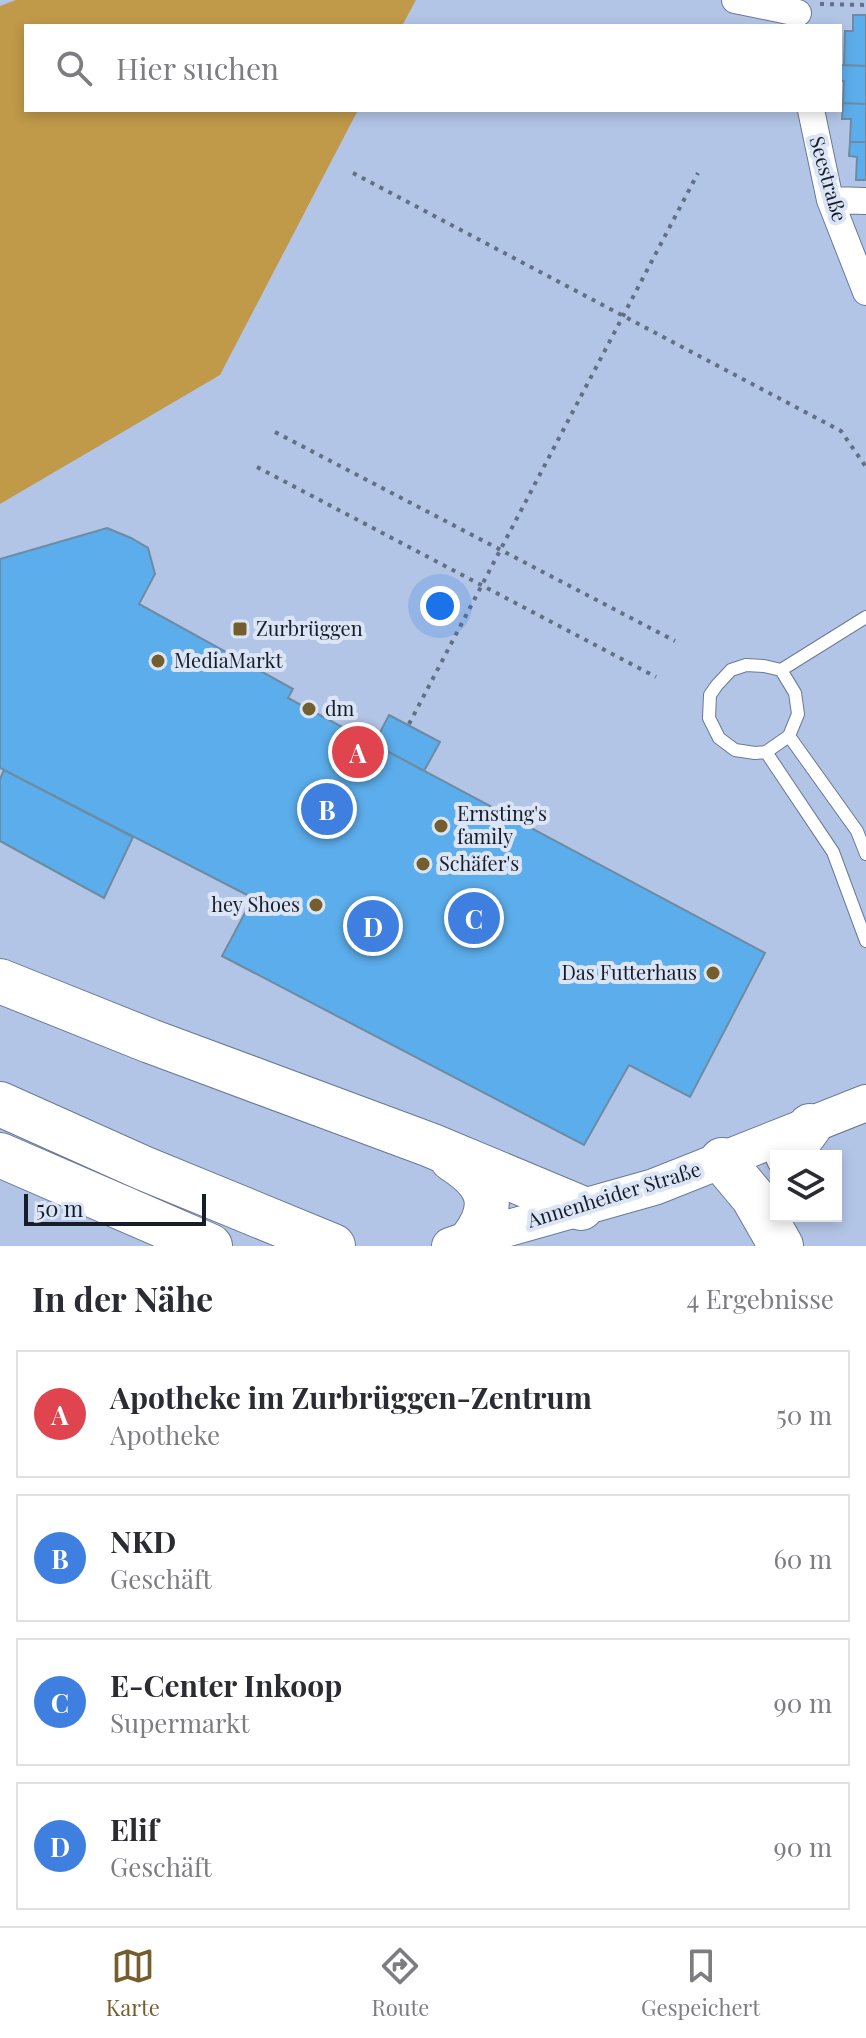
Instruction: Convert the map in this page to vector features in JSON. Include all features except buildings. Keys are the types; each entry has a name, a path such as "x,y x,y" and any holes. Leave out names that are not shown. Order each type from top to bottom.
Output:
{"highway":[{"path":"0,981 150,1041 430,1145 581,1208"},
{"path":"0,1104 143,1168 329,1244"},
{"path":"430,1145 476,1178 487,1195 487,1211 482,1225 462,1242"},
{"path":"0,1155 210,1246"},
{"path":"722,1160 753,1197 778,1240"}],"main road":[{"name":"Annenheider Straße","path":"462,1242 654,1187 722,1160 799,1141 866,1103"}],"street":[{"path":"735,0 799,13"},
{"name":"Seestraße","path":"811,112 830,200 866,292"},
{"path":"830,200 866,201"}],"lane":[{"path":"781,670 795,693 798,714 789,736 766,752 735,750 719,738 709,718 710,695 731,670 746,665 781,670 866,617"},
{"path":"789,736 857,831 866,854"},
{"path":"766,752 833,852 866,941"}],"path":[{"path":"799,13 821,4 866,5"},
{"path":"353,173 841,431 866,467"},
{"path":"409,724 698,173"},
{"path":"275,432 675,641"},
{"path":"257,467 656,677"}],"shaded area":[{"path":"16,0 416,0 403,24 24,24 24,112 357,112 220,375 0,504 0,6"}],"place":[{"name":"Zurbrüggen","path":"240,629"},
{"name":"MediaMarkt","path":"158,661"},
{"name":"dm","path":"309,709"},
{"name":"Apotheke im Zurbrüggen-Zentrum","path":"358,752"},
{"name":"NKD","path":"327,809"},
{"name":"Ernsting's family","path":"441,826"},
{"name":"Schäfer's","path":"423,864"},
{"name":"hey Shoes","path":"316,905"},
{"name":"E-Center Inkoop","path":"474,918"},
{"name":"Elif","path":"373,926"},
{"name":"Das Futterhaus","path":"713,973"}]}
